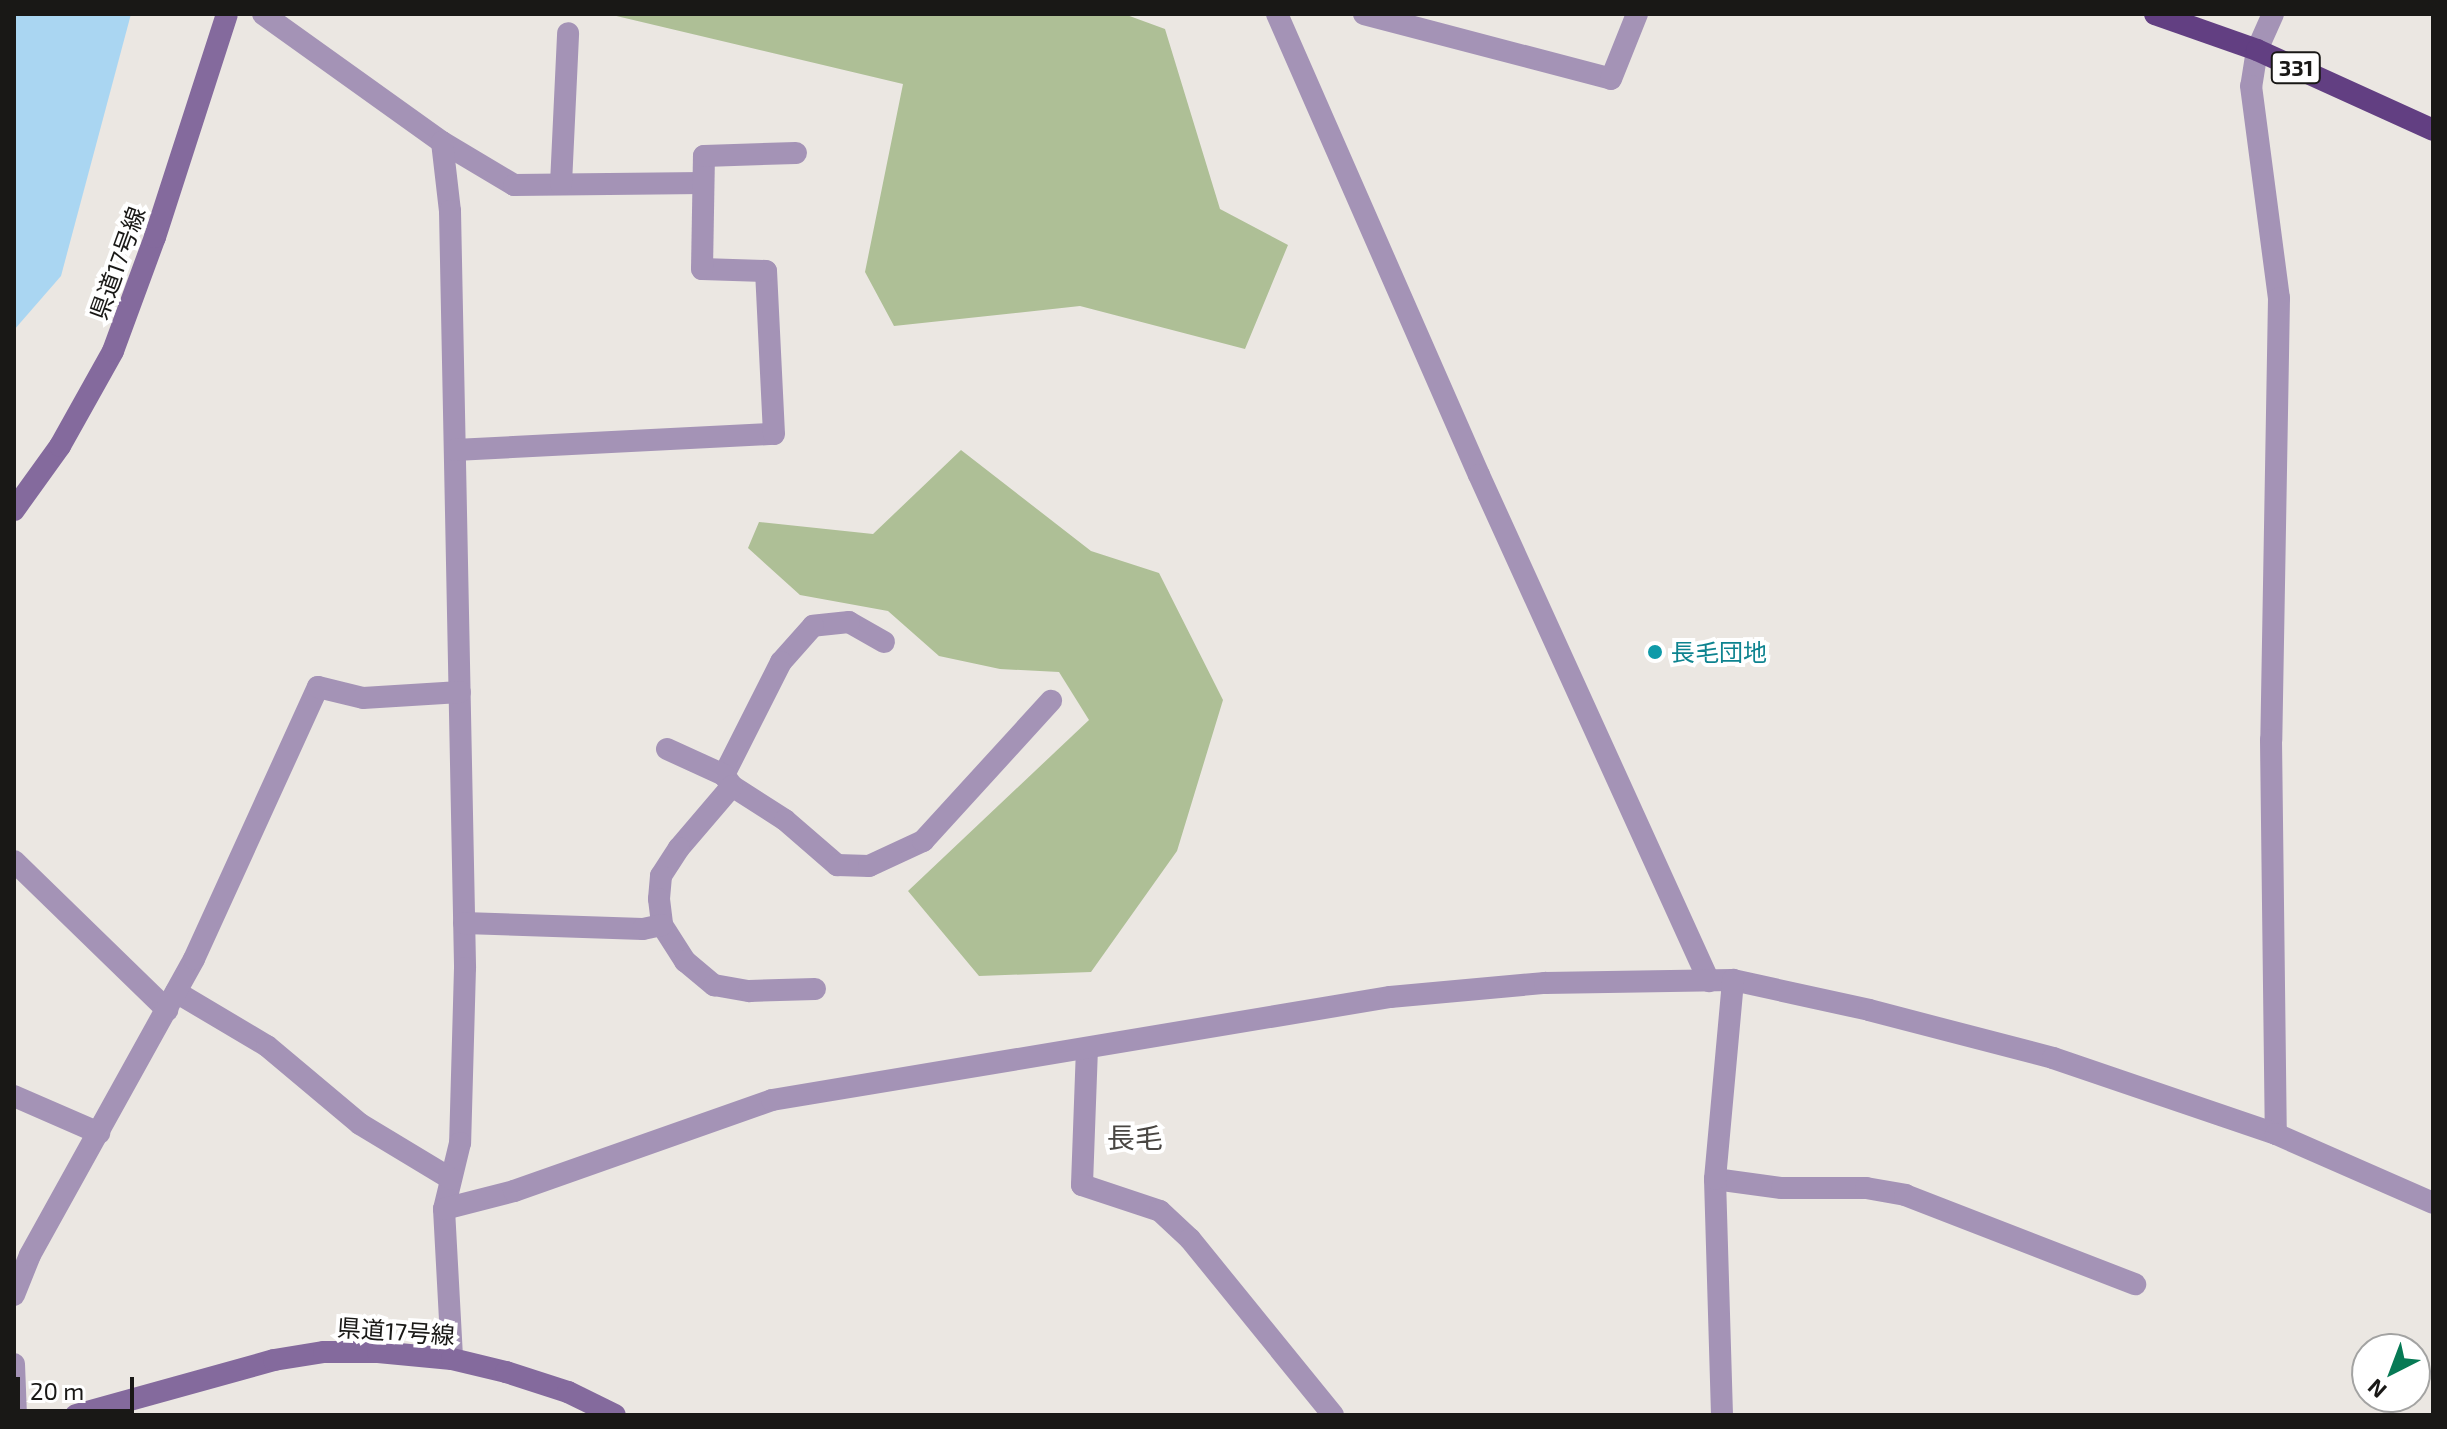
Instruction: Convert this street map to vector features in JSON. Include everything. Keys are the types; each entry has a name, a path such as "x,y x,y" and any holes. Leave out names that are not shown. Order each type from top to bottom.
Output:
{"highway":[{"name":"331","path":"2155,14 2257,50 2433,130"}],"main road":[{"name":"県道17号線","path":"14,510 60,446 113,351 155,237 227,14"},
{"name":"県道17号線","path":"76,1415 173,1386 324,1352 378,1352 452,1359 568,1392 615,1415"}],"street":[{"path":"263,14 442,142 514,185 703,183"},
{"path":"1277,14 1479,475 1709,981"},
{"path":"1364,14 1611,79 1637,14"},
{"path":"2273,14 2257,50 2251,86 2279,298 2271,740 2276,1134"},
{"path":"561,184 568,33"},
{"path":"442,142 450,211 464,923 460,1143 444,1209 452,1359"},
{"path":"455,450 774,434 766,271 702,269 704,156 796,153"},
{"path":"815,989 749,991 714,985 685,961 662,925 661,876 728,780 781,662 813,626 849,622 884,642"},
{"path":"14,1295 30,1255 171,1001 318,687 363,698 460,692"},
{"path":"667,749 728,780 785,820 837,865 869,866 923,841 1051,701"},
{"path":"14,861 171,1001 267,1046 360,1124 451,1179"},
{"path":"464,923 617,929 662,925"},
{"path":"1722,1415 1715,1179 1733,980"},
{"path":"444,1209 514,1191 772,1100 1390,997 1545,983 1733,980 1869,1010 2053,1058 2276,1134 2433,1203"},
{"path":"1087,1048 1082,1185 1160,1211 1180,1229 1333,1415"},
{"path":"14,1096 99,1133"},
{"path":"1715,1179 1782,1188 1866,1188 1905,1195 2135,1284"},
{"path":"14,1364 16,1415"}],"green space":[{"path":"608,14 1124,14 1165,29 1220,209 1288,245 1245,349 1080,306 894,326 865,272 903,84"},
{"path":"961,450 1091,551 1159,573 1223,700 1177,851 1091,972 979,976 908,891 1089,720 1059,672 1000,669 939,656 888,611 800,595 748,548 759,522 873,534"}],"water":[{"path":"14,14 131,14 61,276 14,330"}],"place":[{"name":"長毛団地","path":"1655,652"}],"district":[{"name":"長毛","path":"1135,1137"}]}
